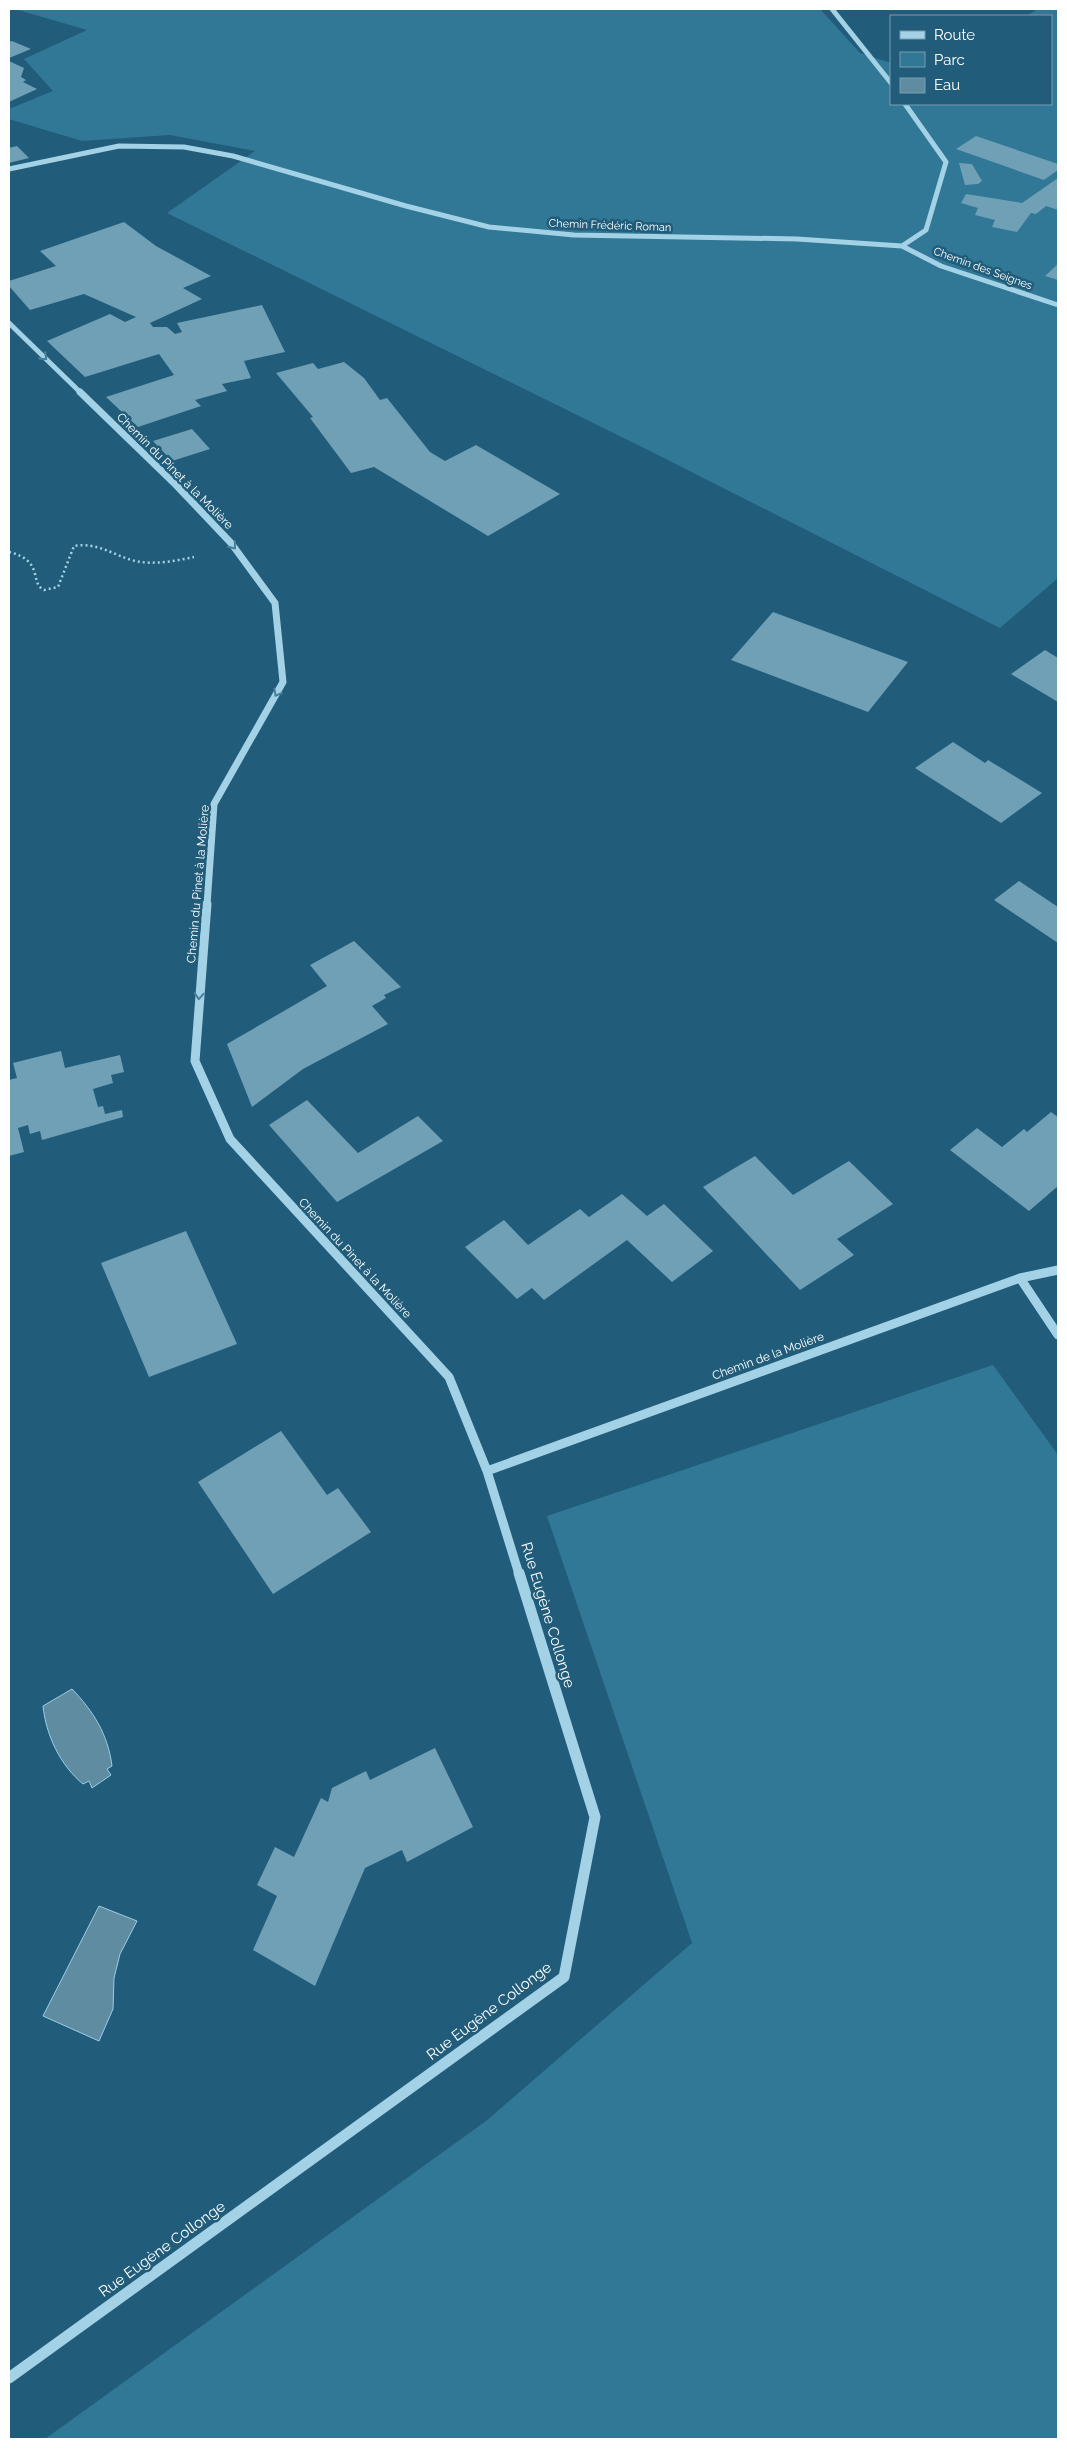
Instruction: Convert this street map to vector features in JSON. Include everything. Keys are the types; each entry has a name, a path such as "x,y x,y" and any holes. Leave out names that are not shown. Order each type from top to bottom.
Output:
{"street":[{"path":"832,9 890,82"},
{"path":"902,246 926,230 946,162 906,105"},
{"name":"Chemin Frédéric Roman","path":"9,169 119,146 184,147 233,156 406,206 489,227 574,235 798,239 902,246"},
{"name":"Chemin des Seignes","path":"902,246 941,266 1058,305"},
{"name":"Chemin du Pinet à la Molière","path":"9,323 176,485 232,544 275,603 282,682 214,804 194,1061 230,1139 449,1377 487,1471"},
{"name":"Chemin de la Molière","path":"487,1471 1020,1278 1058,1270"},
{"path":"1020,1278 1058,1335"},
{"name":"Rue Eugène Collonge","path":"9,2378 564,1977 595,1817 487,1471"}],"path":[{"path":"9,552 21,555 32,564 38,586 42,590 50,590 58,587 74,546 81,544 94,546 142,562 163,562 194,557 232,544"}],"green space":[{"path":"15,9 820,9 860,53 890,63 890,105 1052,105 1052,15 1028,15 1038,9 1058,9 1058,578 1000,628 652,452 167,213 255,151 170,135 82,141 9,119 9,109 53,91 24,59 87,30"},
{"path":"993,1365 1058,1455 1058,2439 45,2439 486,2121 692,1943 547,1516"}],"water":[{"path":"72,1689 93,1715 103,1733 110,1754 112,1766 107,1769 111,1775 92,1788 89,1781 83,1784 67,1768 47,1728 43,1706"},
{"path":"99,1906 137,1921 120,1954 114,1978 113,2009 99,2041 43,2016"}],"building":[{"path":"12,41 31,49 9,58 9,42"},
{"path":"9,61 24,68 21,77 26,80 23,82 37,89 9,102"},
{"path":"976,136 1058,164 1058,170 1044,180 956,149"},
{"path":"17,146 29,158 9,163 9,148"},
{"path":"959,163 972,164 982,181 978,184 965,185"},
{"path":"1058,178 1058,210 1046,206 1036,214 1031,213 1017,232 992,227 995,220 975,215 978,208 961,203 966,194 1022,203"},
{"path":"124,222 156,246 211,276 183,288 202,299 150,323 153,327 167,327 175,334 182,332 177,323 262,305 285,352 244,361 251,378 222,384 227,391 195,400 201,406 138,427 106,397 174,375 159,354 85,377 47,341 110,314 125,322 136,317 84,294 30,310 9,286 9,281 56,266 40,251"},
{"path":"1058,264 1058,280 1045,276"},
{"path":"344,362 364,378 380,400 387,398 430,452 445,461 476,445 560,494 488,536 374,467 351,473 310,418 313,417 276,373 313,363 318,369"},
{"path":"192,429 210,449 172,461 153,441"},
{"path":"773,612 908,662 868,712 731,660"},
{"path":"1045,650 1058,658 1058,702 1011,674"},
{"path":"953,742 985,763 988,760 1042,793 1001,823 915,768"},
{"path":"1019,881 1058,907 1058,943 994,900"},
{"path":"354,941 401,987 384,995 386,998 372,1006 388,1024 303,1069 252,1107 227,1044 327,986 310,965"},
{"path":"61,1051 65,1068 120,1055 124,1072 111,1075 113,1083 93,1089 98,1107 103,1106 105,1114 122,1110 123,1117 42,1140 40,1131 30,1134 28,1125 18,1128 24,1152 9,1156 9,1080 17,1078 13,1063"},
{"path":"307,1100 358,1153 418,1116 443,1141 337,1202 269,1125"},
{"path":"1051,1112 1058,1117 1058,1186 1029,1211 950,1150 977,1128 1002,1147 1024,1129 1027,1132"},
{"path":"755,1156 793,1195 849,1161 893,1204 837,1239 854,1255 800,1290 703,1187"},
{"path":"622,1194 647,1216 664,1204 713,1251 672,1282 627,1240 544,1300 532,1288 517,1299 465,1247 504,1220 528,1245 580,1209 589,1217"},
{"path":"186,1231 237,1344 149,1377 101,1263"},
{"path":"281,1431 327,1495 338,1488 371,1532 273,1594 198,1482"},
{"path":"435,1748 473,1827 407,1862 402,1850 365,1868 315,1986 253,1950 277,1896 257,1885 275,1847 294,1857 321,1798 328,1802 332,1788 366,1771 370,1780"}]}
